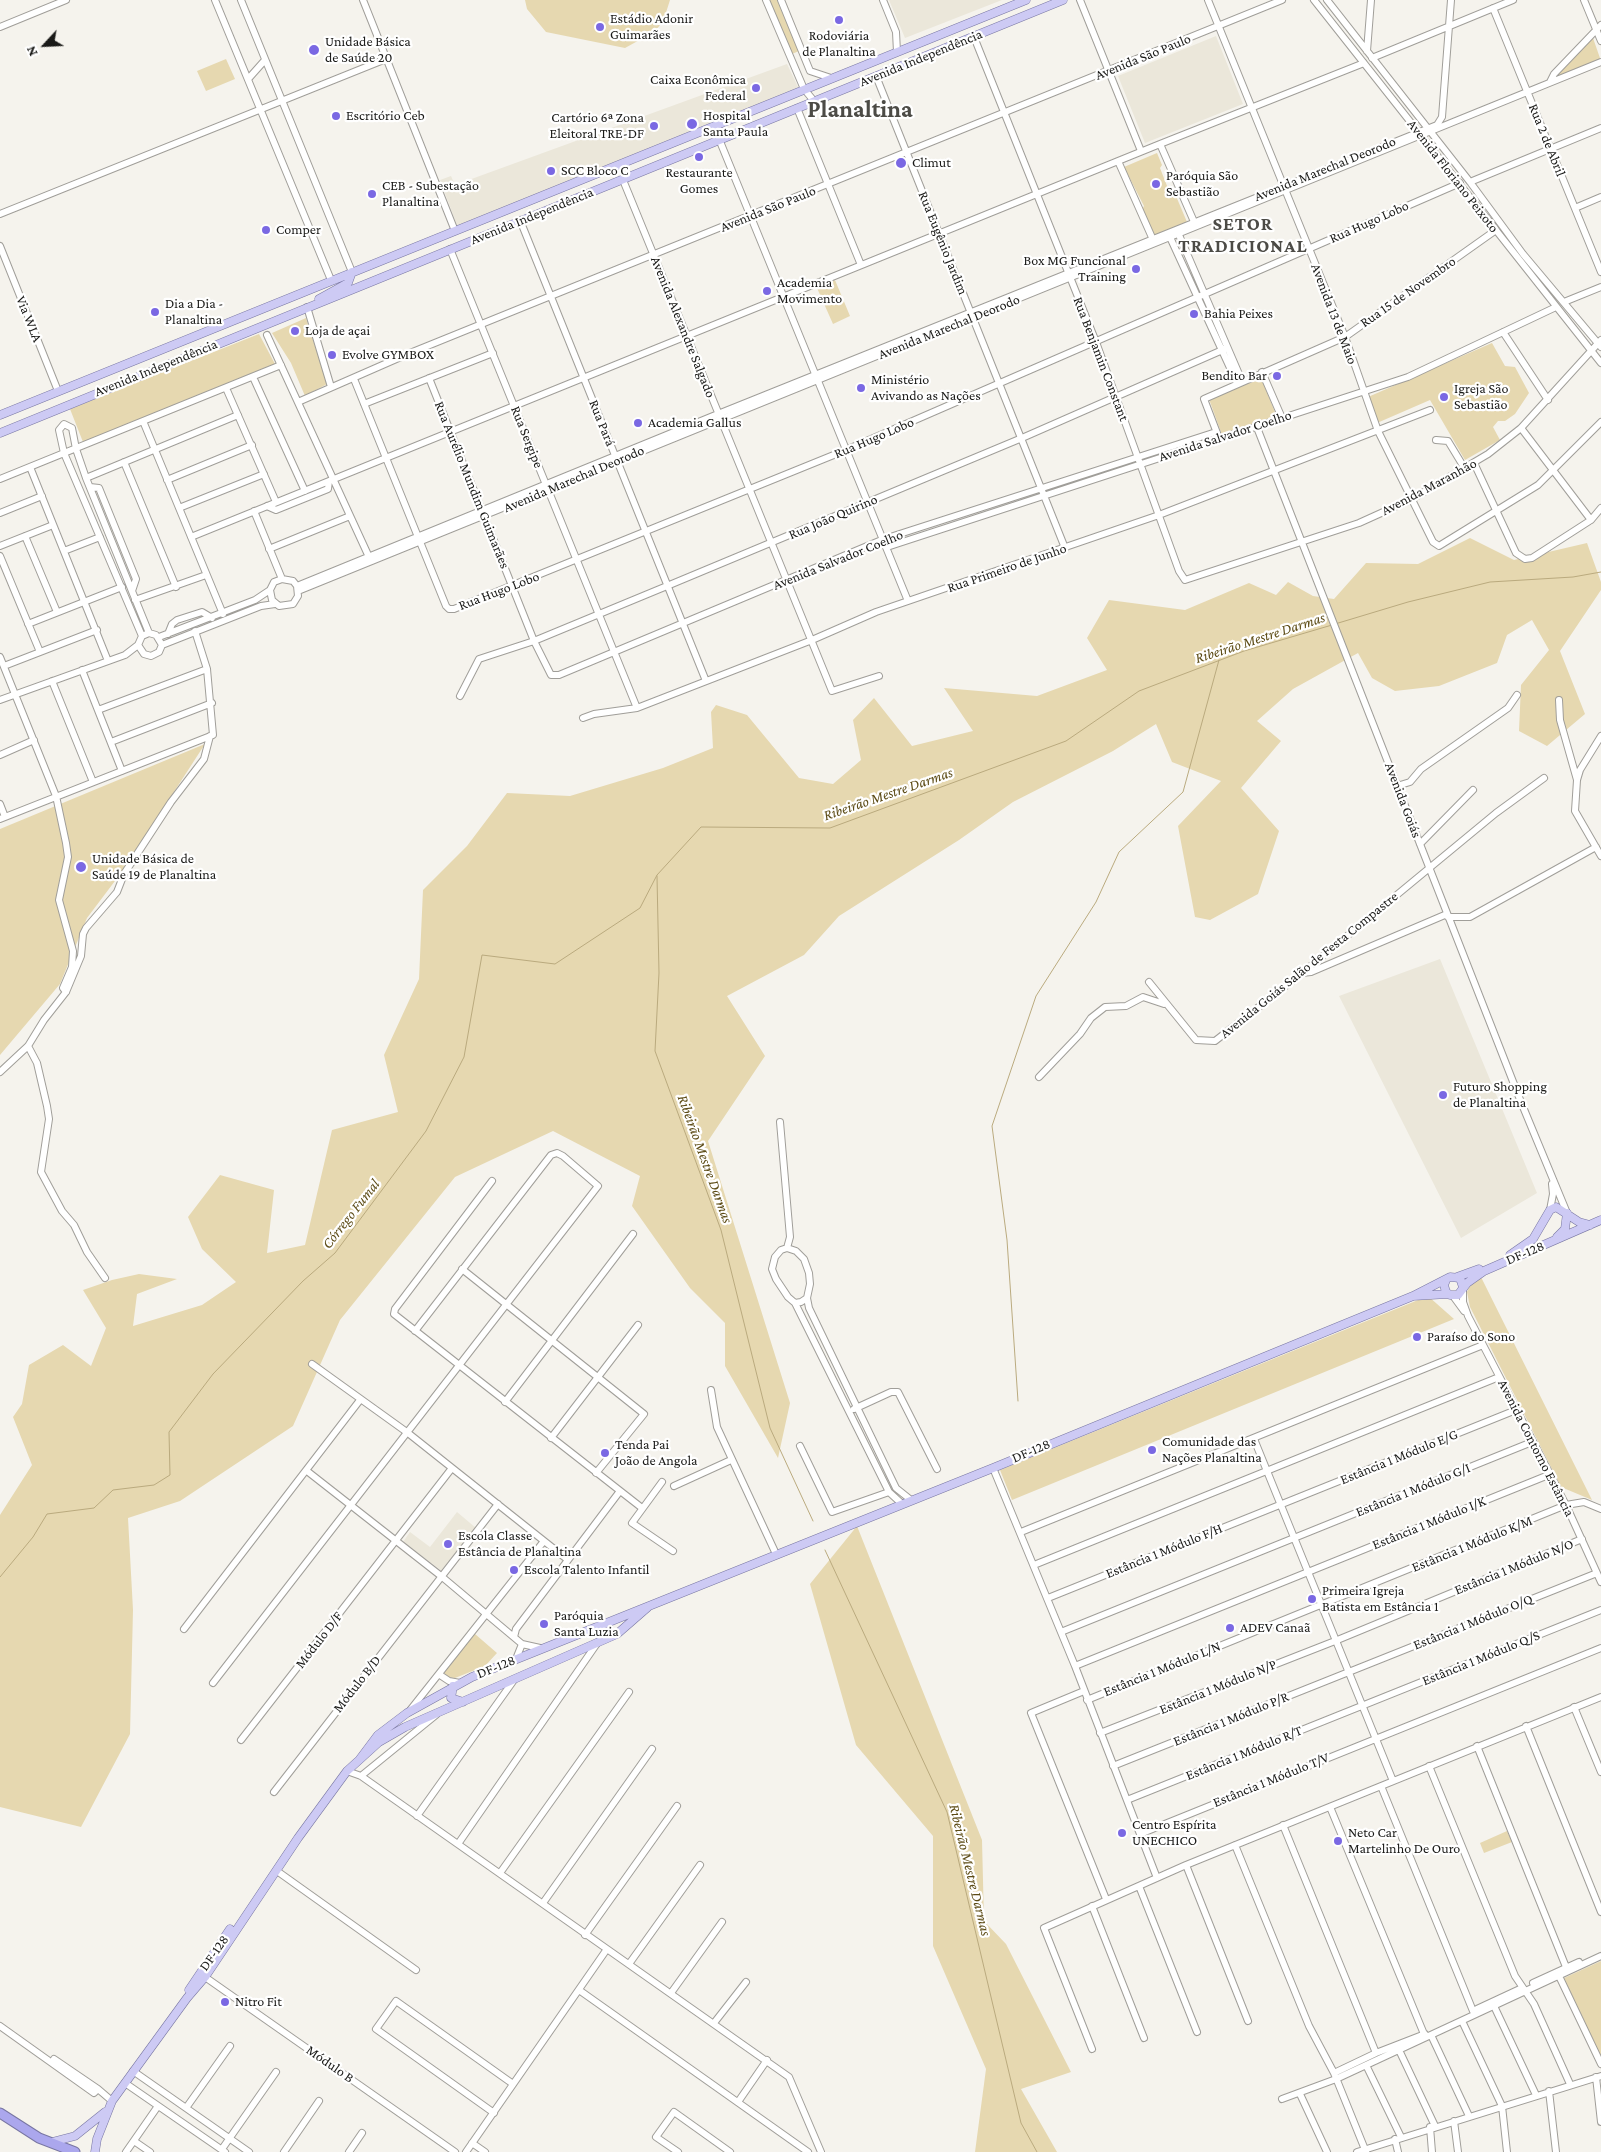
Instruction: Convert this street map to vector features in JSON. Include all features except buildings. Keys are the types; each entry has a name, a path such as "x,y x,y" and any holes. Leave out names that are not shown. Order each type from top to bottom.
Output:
{"highway":[{"path":"0,2113 49,2142 75,2152"}],"main road":[{"name":"Avenida Independência","path":"0,414 331,280 401,254 928,38 1026,0"},
{"name":"Avenida Independência","path":"0,433 98,391 415,262 574,200 730,134 1063,0"},
{"path":"928,38 925,46 931,54"},
{"path":"918,43 921,58"},
{"path":"739,117 739,124 744,129"},
{"path":"730,134 731,120"},
{"path":"569,186 568,194 574,200"},
{"path":"556,191 561,195 561,205"},
{"path":"411,249 411,256 415,262"},
{"path":"401,254 406,259 404,267"},
{"path":"309,306 326,294 348,283 352,272"},
{"path":"262,309 263,316 269,322"},
{"path":"92,378 89,383 91,388 98,391"},
{"path":"74,385 86,389 82,398"},
{"path":"1550,1210 1558,1206 1579,1222 1590,1225"},
{"name":"DF-128","path":"187,1998 193,1983 277,1871 298,1838 347,1771 378,1735 409,1712 456,1684 540,1648 992,1468 1413,1296 1450,1277 1466,1276 1526,1246 1540,1231 1550,1210"},
{"path":"1540,1231 1542,1238 1551,1242 1565,1229 1567,1213"},
{"name":"DF-128","path":"1413,1296 1460,1294 1463,1289 1484,1271 1601,1220"},
{"path":"1457,1277 1463,1282 1463,1289"},
{"path":"1446,1280 1444,1288 1450,1295"},
{"name":"DF-128","path":"360,1758 393,1734 621,1631 650,1605"},
{"path":"593,1627 602,1634 598,1642"},
{"path":"456,1684 451,1698 463,1702"},
{"name":"DF-128","path":"95,2152 107,2110 112,2101 187,1998 205,1977 217,1953 250,1902 292,1843 298,1838"},
{"path":"250,1902 258,1897"},
{"path":"193,1983 205,1977 205,1966"},
{"name":"DF-128","path":"49,2142 62,2141 75,2136 107,2110"}],"street":[{"path":"0,27 66,0"},
{"path":"215,0 331,280"},
{"path":"241,0 352,272"},
{"path":"363,0 456,231"},
{"path":"766,0 804,89 814,101"},
{"path":"781,0 810,71 831,78"},
{"path":"883,0 896,32 897,52"},
{"path":"1080,0 1141,151"},
{"name":"Avenida 13 de Maio","path":"1208,0 1345,337 1378,431 1433,542 1439,546 1497,512"},
{"name":"Avenida São Paulo","path":"298,402 410,353 1282,0"},
{"name":"Avenida Floriano Peixoto","path":"1314,0 1377,82 1421,133 1507,245 1564,302 1600,344 1591,352"},
{"name":"Avenida Floriano Peixoto","path":"1326,0 1470,182 1513,240 1520,256 1556,307 1601,363"},
{"path":"1367,51 1371,0"},
{"path":"1450,26 1452,0"},
{"path":"1372,58 1513,0"},
{"path":"1584,0 1599,27 1601,41"},
{"name":"Rua 2 de Abril","path":"1493,8 1601,272"},
{"path":"1328,17 1335,18 1335,11"},
{"path":"1337,29 1338,22 1345,23"},
{"name":"Avenida Marechal Deorodo","path":"1429,130 1437,125 1442,117 1450,26"},
{"path":"1550,82 1554,74 1599,27"},
{"name":"Rua Benjamin Constant","path":"974,36 1096,342 1179,572"},
{"path":"790,57 802,52"},
{"path":"0,214 386,59"},
{"path":"248,78 265,60"},
{"name":"Avenida Marechal Deorodo","path":"297,589 719,416 1421,133 1528,93 1550,82 1601,62"},
{"path":"267,506 276,510 331,480 1141,151 1364,63"},
{"name":"Rua Eugênio Jardim","path":"876,76 1065,548"},
{"path":"1377,82 1384,82 1386,78"},
{"path":"1390,98 1391,92 1397,92"},
{"path":"797,108 861,265"},
{"path":"1470,182 1601,128"},
{"path":"719,140 908,601"},
{"path":"1160,144 1195,225"},
{"path":"1118,161 1154,241"},
{"name":"Avenida Alexandre Salgado","path":"623,180 832,691 879,676"},
{"name":"Rua Hugo Lobo","path":"419,540 449,610 749,491 1201,297 1460,183"},
{"path":"1474,202 1478,201 1480,196"},
{"path":"1574,208 1601,197"},
{"path":"1483,213 1485,209 1489,208"},
{"name":"Rua Pará","path":"520,220 706,681"},
{"name":"Avenida Marechal Deorodo","path":"1169,235 1179,235 1195,225"},
{"name":"Rua 15 de Novembro","path":"1216,432 1204,399 1345,337 1496,230"},
{"path":"1169,235 1201,297 1239,382"},
{"path":"1179,235 1201,297"},
{"path":"1507,245 1512,245 1513,240"},
{"name":"Via WLA","path":"0,246 58,391"},
{"name":"Rua Sergipe","path":"450,249 637,708"},
{"path":"1564,302 1601,287"},
{"path":"309,306 331,387"},
{"name":"Avenida Salvador Coelho","path":"1139,460 1219,439 1256,425 1408,377 1556,307"},
{"path":"1503,332 1548,400"},
{"path":"267,335 331,480 350,516 368,557"},
{"name":"Rua João Quirino","path":"460,696 479,659 534,641 667,586 1022,438 1224,349"},
{"name":"Avenida Maranhão","path":"1179,572 1185,580 1359,523 1412,499 1474,463 1521,428 1591,352"},
{"path":"364,404 493,353"},
{"path":"0,480 281,366"},
{"path":"1262,372 1282,418"},
{"path":"253,377 304,491"},
{"name":"Rua Aurélio Mundim Guimarães","path":"429,378 534,641 551,675"},
{"path":"354,379 419,540"},
{"path":"226,388 276,502"},
{"name":"Rua Primeiro de Junho","path":"582,718 594,714 637,708 812,640 876,612 1159,515 1430,410"},
{"path":"86,478 238,415"},
{"path":"143,422 223,614"},
{"path":"1497,512 1538,485 1601,422"},
{"path":"125,655 138,645 145,634 132,591 136,579 100,488 90,487 76,449 72,428 64,424 59,430 64,453 122,587 145,634"},
{"name":"Avenida Goiás","path":"1256,425 1550,1175 1567,1213"},
{"path":"1521,428 1591,520"},
{"path":"1216,432 1219,439"},
{"name":"Avenida Salvador Coelho","path":"887,547 1216,432"},
{"path":"1436,440 1448,441 1464,468"},
{"path":"167,480 252,446"},
{"path":"124,462 176,587"},
{"path":"1474,463 1516,553 1525,559 1532,558 1591,520 1601,508"},
{"path":"30,467 108,660"},
{"path":"179,508 264,474"},
{"path":"191,538 304,491 319,488"},
{"name":"Avenida Salvador Coelho","path":"551,675 559,675 884,539 1043,492"},
{"path":"0,513 42,496"},
{"path":"0,700 125,655 155,655 162,645 262,606 275,604 284,607 293,604 297,589 293,582 282,578 254,511"},
{"path":"269,549 350,516"},
{"path":"0,546 53,525"},
{"path":"25,536 57,612"},
{"path":"64,551 100,537"},
{"name":"Avenida Marechal Deorodo","path":"297,589 368,557 419,540"},
{"path":"0,556 40,652"},
{"path":"135,600 206,575"},
{"path":"145,634 159,637 223,614 255,600 270,590 274,582 282,578"},
{"path":"28,624 122,587"},
{"path":"270,590 275,604"},
{"path":"168,634 172,624 177,620 202,612 212,618"},
{"path":"4,666 97,630"},
{"path":"0,1072 28,1046 44,1020 66,992 81,956 83,934 86,928 117,892 124,874 171,802 204,759 211,735 212,704 207,669 195,631"},
{"path":"159,637 162,645"},
{"path":"138,645 144,654"},
{"path":"0,657 56,796 68,857 59,900 73,951 72,968 63,988 66,992"},
{"path":"98,710 207,669"},
{"path":"82,670 122,771"},
{"path":"52,681 93,782"},
{"path":"1397,786 1410,782 1421,769 1508,708 1517,695"},
{"path":"1559,700 1560,720 1570,762 1577,780"},
{"path":"111,742 212,704"},
{"path":"0,804 2,818 211,735"},
{"path":"1601,736 1582,766 1577,780 1575,811 1601,856"},
{"path":"0,755 34,740"},
{"path":"1570,762 1582,766"},
{"name":"Avenida Goiás Salão de Festa Compastre","path":"1148,982 1196,1040 1215,1040 1301,974 1496,813 1544,778"},
{"path":"1420,844 1473,790"},
{"path":"1301,974 1311,972 1448,916 1470,917 1596,847"},
{"path":"1039,1077 1080,1034 1091,1018 1105,1008 1126,1006 1143,997 1165,1004"},
{"path":"28,1046 37,1064 48,1106 49,1119 40,1172 62,1211 74,1225 87,1252 105,1278"},
{"path":"780,1122 790,1237 787,1248"},
{"path":"213,1683 598,1186 558,1153 552,1155 415,1331"},
{"name":"Avenida Goiás","path":"1550,1175 1553,1194 1550,1210"},
{"path":"492,1181 395,1309 394,1314 642,1508"},
{"path":"505,1402 633,1234"},
{"path":"901,1503 889,1492 853,1409 833,1359 809,1308 807,1298 810,1284 809,1272 800,1255 787,1248 781,1250 775,1257 772,1269 783,1291 795,1303 825,1362 853,1409 886,1467 896,1488 911,1500"},
{"path":"462,1269 598,1375 644,1414 596,1473"},
{"name":"Avenida Contorno Estância","path":"1463,1289 1463,1302 1468,1316 1532,1442 1551,1474 1601,1582"},
{"name":"Avenida Contorno Estância","path":"1450,1295 1468,1316"},
{"path":"795,1303 807,1298"},
{"path":"551,1438 638,1325"},
{"path":"1021,1532 1483,1345"},
{"path":"825,1362 833,1359"},
{"path":"312,1364 360,1400 408,1432 568,1560"},
{"path":"1034,1565 1499,1377"},
{"path":"711,1390 717,1427 776,1554"},
{"path":"853,1409 891,1392 898,1392 937,1469"},
{"path":"184,1629 360,1400"},
{"name":"Estância 1 Módulo E/G","path":"1281,1505 1516,1410"},
{"path":"1254,1439 1393,1781"},
{"name":"Estância 1 Módulo G/I","path":"1061,1632 1532,1442"},
{"path":"800,1446 832,1512 889,1492"},
{"path":"674,1486 731,1460"},
{"path":"879,1470 886,1467"},
{"name":"Módulo D/F","path":"241,1740 452,1468"},
{"path":"992,1468 1048,1598 1157,1878"},
{"path":"307,1471 441,1576 522,1644 540,1648"},
{"name":"Estância 1 Módulo I/K","path":"1075,1666 1551,1474"},
{"path":"662,1482 632,1523 673,1551"},
{"path":"514,1637 516,1629 620,1491"},
{"path":"1566,1505 1584,1502 1601,1510"},
{"name":"Módulo B/D","path":"274,1792 498,1504"},
{"name":"Estância 1 Módulo F/H","path":"1048,1598 1281,1505"},
{"name":"Estância 1 Módulo K/M","path":"1321,1605 1566,1505"},
{"name":"Estância 1 Módulo N/O","path":"1335,1641 1582,1539"},
{"path":"409,1712 544,1541"},
{"name":"Estância 1 Módulo O/Q","path":"1348,1672 1597,1573"},
{"name":"Estância 1 Módulo L/N","path":"1087,1700 1321,1605"},
{"name":"Estância 1 Módulo Q/S","path":"1362,1705 1601,1610"},
{"name":"Estância 1 Módulo N/P","path":"1100,1734 1335,1641"},
{"path":"458,1844 598,1642"},
{"path":"516,1659 522,1644"},
{"name":"Estância 1 Módulo T/V","path":"1140,1834 1601,1648"},
{"name":"Estância 1 Módulo P/R","path":"1114,1766 1348,1672"},
{"path":"440,1675 456,1684"},
{"path":"417,1816 514,1680"},
{"path":"500,1873 629,1692"},
{"path":"1084,1692 1031,1713 1106,1899"},
{"path":"1092,2048 1044,1928 1186,1865 1601,1697"},
{"name":"Estância 1 Módulo R/T","path":"1127,1800 1362,1705"},
{"path":"1574,1707 1601,1772"},
{"path":"361,1776 438,1713"},
{"path":"1526,1726 1601,1912"},
{"path":"1477,1746 1566,1967"},
{"path":"543,1903 652,1749"},
{"path":"1428,1766 1515,1976 1524,1990 1570,2084"},
{"path":"347,1771 361,1776 789,2077 821,2152"},
{"path":"1381,1786 1473,2011"},
{"path":"585,1935 677,1806"},
{"path":"1330,1806 1427,2035 1469,2116"},
{"path":"1283,1825 1376,2052"},
{"path":"1236,1845 1309,2026 1335,2076 1365,2151"},
{"path":"629,1964 700,1865"},
{"path":"1186,1865 1248,2021"},
{"path":"277,1871 416,1970"},
{"path":"1139,1886 1197,2032"},
{"path":"1092,1906 1144,2038"},
{"path":"671,1993 722,1922"},
{"path":"466,2152 606,1949"},
{"path":"1454,2022 1462,2021 1494,2006 1566,1967 1601,1952"},
{"path":"1335,2076 1366,2065 1473,2011 1559,1976 1601,1956"},
{"path":"1559,1976 1566,1967"},
{"path":"1559,1976 1601,2064"},
{"name":"Módulo B","path":"205,1977 455,2152"},
{"path":"714,2023 746,1982"},
{"path":"579,1990 808,2152"},
{"path":"494,2112 376,2029 396,2001 514,2084"},
{"path":"1494,2006 1536,2095"},
{"path":"0,2021 98,2089 112,2101"},
{"path":"1462,2021 1502,2106 1507,2152"},
{"path":"0,2026 94,2093 98,2089"},
{"path":"1282,2099 1300,2094 1376,2052 1427,2035"},
{"path":"186,2108 230,2046"},
{"path":"1399,2050 1433,2127 1432,2152"},
{"path":"738,2102 767,2060"},
{"path":"1366,2065 1398,2138 1398,2152"},
{"path":"134,2071 249,2152"},
{"path":"125,2083 223,2151 229,2138 276,2072"},
{"path":"1357,2152 1598,2076 1601,2122"},
{"path":"1549,2091 1556,2152"},
{"path":"1300,2094 1327,2152"},
{"path":"284,2152 319,2101"},
{"path":"168,2113 177,2102"},
{"path":"126,2152 158,2106"},
{"path":"678,2152 656,2137 674,2112 730,2152"},
{"path":"1454,2121 1458,2152"},
{"path":"205,2138 212,2127"},
{"path":"349,2152 362,2133"},
{"path":"134,2141 150,2152"},
{"path":"472,2143 485,2152"}],"shaded area":[{"name":"Estádio Adonir Guimarães","path":"525,0 670,0 663,22 654,32 625,48 546,32 527,9"},
{"path":"769,0 777,0 799,51 792,54"},
{"path":"889,0 1002,0 905,38"},
{"path":"1216,36 1243,104 1145,143 1118,76"},
{"path":"1593,38 1601,61 1557,79 1557,75"},
{"path":"226,59 235,79 206,91 197,71"},
{"path":"787,64 799,89 458,228 440,180 451,176 455,185"},
{"path":"1157,153 1162,165 1160,168 1171,196 1176,196 1187,222 1153,236 1142,210 1144,206 1124,167"},
{"path":"835,280 850,316 833,324 817,288"},
{"path":"306,318 327,384 305,396 291,363 272,333"},
{"path":"259,334 275,364 83,442 70,409"},
{"path":"1492,343 1505,366 1515,367 1529,393 1515,414 1505,421 1498,421 1493,427 1500,440 1465,460 1430,400 1377,423 1368,397"},
{"path":"1261,378 1277,417 1222,435 1209,399"},
{"path":"1470,538 1514,560 1587,543 1601,582 1601,590 1560,651 1585,714 1547,746 1519,731 1521,685 1549,650 1532,620 1507,635 1497,663 1439,686 1395,691 1372,678 1358,653 1293,689 1257,721 1281,741 1241,788 1279,831 1258,894 1210,920 1195,917 1178,826 1221,781 1172,762 1156,724 1113,751 1013,802 959,840 839,916 804,955 727,996 765,1056 708,1141 790,1403 778,1458 725,1366 725,1323 690,1288 632,1206 640,1176 553,1131 455,1177 340,1320 293,1426 180,1501 128,1518 133,1610 130,1734 81,1827 0,1807 0,1515 32,1465 13,1417 22,1404 29,1365 63,1345 91,1366 106,1328 83,1290 112,1280 139,1274 177,1279 137,1294 133,1326 202,1305 236,1282 202,1249 188,1217 220,1175 274,1190 267,1253 305,1245 332,1130 398,1112 384,1055 419,979 423,890 467,846 507,793 570,796 663,768 713,748 711,712 716,705 747,715 799,778 833,784 861,760 853,720 874,698 912,746 973,731 944,688 1037,696 1107,670 1087,638 1109,600 1185,610 1249,583 1276,595 1288,582 1313,596 1334,599 1366,563 1418,564"},
{"path":"205,744 124,869 87,918 60,984 0,1055 0,829"},
{"name":"Futuro Shopping de Planaltina","path":"1440,959 1537,1193 1461,1238 1339,996"},
{"path":"1481,1277 1592,1500 1561,1487 1470,1307 1467,1292 1471,1283"},
{"path":"1428,1296 1454,1319 1012,1500 1000,1470"},
{"name":"Escola Classe Estância de Planaltina","path":"457,1512 476,1528 442,1571 403,1542 410,1532 430,1547"},
{"path":"857,1526 982,1840 984,1921 1006,1944 1071,2072 1021,2089 1057,2152 975,2152 986,2069 933,1946 933,1836 856,1745 810,1584"},
{"path":"475,1634 497,1653 485,1666 455,1678 446,1677 444,1672"},
{"path":"1507,1831 1512,1842 1484,1853 1480,1843"},
{"path":"1601,1961 1601,2059 1564,1978"}],"waterway":[{"name":"Ribeirão Mestre Darmas","path":"1335,624 1408,602 1490,582 1573,577 1601,572"},
{"name":"Córrego Fumal","path":"0,1577 33,1537 47,1514 94,1508 113,1490 154,1485 170,1475 169,1432 213,1374 303,1281 335,1253 426,1131 464,1057 482,955 555,964 640,908 657,875 701,827 830,828 1066,741 1139,691 1244,651 1332,625"},
{"path":"1018,1401 1007,1240 992,1126 1036,996 1096,902 1119,852 1183,792 1219,660"},
{"name":"Ribeirão Mestre Darmas","path":"657,876 659,973 655,1051 721,1230 770,1428 813,1521"},
{"name":"Ribeirão Mestre Darmas","path":"825,1550 947,1812 1021,2123 1037,2152"}],"place":[{"name":"Rodoviária de Planaltina","path":"839,20"},
{"name":"Estádio Adonir Guimarães","path":"600,27"},
{"name":"Unidade Básica de Saúde 20","path":"314,50"},
{"name":"Caixa Econômica Federal","path":"756,88"},
{"name":"Escritório Ceb","path":"336,116"},
{"name":"Hospital Santa Paula","path":"692,124"},
{"name":"Cartório 6ª Zona Eleitoral TRE-DF","path":"654,126"},
{"name":"Restaurante Gomes","path":"699,157"},
{"name":"Climut","path":"901,163"},
{"name":"SCC Bloco C","path":"551,171"},
{"name":"Paróquia São Sebastião","path":"1156,184"},
{"name":"CEB - Subestação Planaltina","path":"372,194"},
{"name":"Comper","path":"266,230"},
{"name":"Box MG Funcional Training","path":"1136,269"},
{"name":"Academia Movimento","path":"767,291"},
{"name":"Dia a Dia - Planaltina","path":"155,312"},
{"name":"Bahia Peixes","path":"1194,314"},
{"name":"Loja de açai","path":"295,331"},
{"name":"Evolve GYMBOX","path":"332,355"},
{"name":"Bendito Bar","path":"1277,376"},
{"name":"Ministério Avivando as Nações","path":"861,388"},
{"name":"Igreja São Sebastião","path":"1444,397"},
{"name":"Academia Gallus","path":"638,423"},
{"name":"Unidade Básica de Saúde 19 de Planaltina","path":"81,867"},
{"name":"Futuro Shopping de Planaltina","path":"1443,1095"},
{"name":"Paraíso do Sono","path":"1417,1337"},
{"name":"Comunidade das Nações Planaltina","path":"1152,1450"},
{"name":"Tenda Pai João de Angola","path":"605,1453"},
{"name":"Escola Classe Estância de Planaltina","path":"448,1544"},
{"name":"Escola Talento Infantil","path":"514,1570"},
{"name":"Primeira Igreja Batista em Estância 1","path":"1312,1599"},
{"name":"Paróquia Santa Luzia","path":"544,1624"},
{"name":"ADEV Canaã","path":"1230,1628"},
{"name":"Centro Espírita UNECHICO","path":"1122,1833"},
{"name":"Neto Car Martelinho De Ouro","path":"1338,1841"},
{"name":"Nitro Fit","path":"225,2002"}],"district":[{"name":"Planaltina","path":"860,110"},
{"name":"SETOR TRADICIONAL","path":"1243,235"}]}
